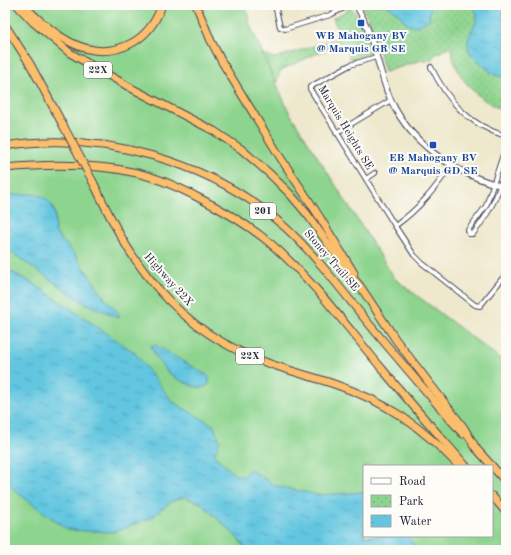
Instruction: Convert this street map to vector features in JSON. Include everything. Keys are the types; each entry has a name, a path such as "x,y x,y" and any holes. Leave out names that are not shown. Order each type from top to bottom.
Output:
{"highway":[{"name":"22X","path":"17,5 53,40 74,56 131,88 192,118 214,131 241,149 270,174 307,214 348,272 360,286 396,340 464,428 476,448"},
{"path":"23,5 53,32 73,44 88,50 109,51 138,40 154,23 162,5"},
{"path":"196,5 211,41 222,62 280,157 319,216 360,286"},
{"name":"Highway 22X","path":"5,25 30,64 114,224 134,258 151,281 186,317 210,335 237,350 271,364 356,392 399,414 418,427 458,465"},
{"name":"Stoney Trail SE","path":"5,146 62,142 90,143 142,153 189,169 220,183 252,203 285,227 312,253 370,325 491,465"},
{"name":"201","path":"5,168 46,164 88,165 138,173 181,188 225,211 251,228 271,244 300,272 465,465"},
{"name":"Stoney Trail SE","path":"493,467 506,482"},
{"path":"493,497 504,510"},
{"path":"493,501 504,510"}],"street":[{"path":"275,5 280,26 285,29 330,15 350,5"},
{"path":"356,5 368,29 391,100 416,136 432,152 450,166 474,177 506,187"},
{"name":"Marquis Heights SE","path":"376,57 350,65 310,87 310,90 395,226 414,255 422,263 475,305 480,306 506,274"},
{"path":"431,67 445,93 462,112 474,122 506,136"},
{"path":"336,133 391,100"},
{"path":"506,146 486,206 468,230 469,234 473,234 487,215 495,200 506,168"},
{"path":"395,226 422,204 450,166"},
{"name":"Marquis Heights SE","path":"366,179 375,173"}],"green space":[{"path":"5,5 246,5 250,25 289,112 395,279 506,363 506,550 5,550"},
{"path":"362,5 506,5 506,111 496,107 478,95 470,87 457,69 449,47 433,56 432,60 429,59 425,62 422,60 385,72 373,29"},
{"path":"350,9 354,11 364,32 368,44 368,54 351,60 342,42 281,70 276,83 262,54 275,58 340,38 333,18"}],"water":[{"path":"386,5 431,5 429,15 430,19 418,26 411,26 404,21 398,13"},
{"path":"471,5 506,5 502,16 506,24 506,77 491,73 474,57 469,50 469,38 477,16 476,11"},
{"path":"34,194 44,197 52,205 55,214 55,231 74,253 103,296 119,314 119,318 81,301 5,248 5,195"},
{"path":"5,269 31,282 134,352 173,402 213,425 220,440 214,455 235,475 244,476 250,469 276,486 318,495 363,492 363,537 409,537 418,550 247,550 234,534 201,503 183,497 170,502 151,518 113,532 68,530 14,490 5,476"},
{"path":"151,345 155,345 205,374 209,377 209,383 206,386 196,387 173,376 159,361"}],"place":[{"name":"WB Mahogany BV @ Marquis GR SE","path":"361,23"},
{"name":"EB Mahogany BV @ Marquis GD SE","path":"433,145"}]}
